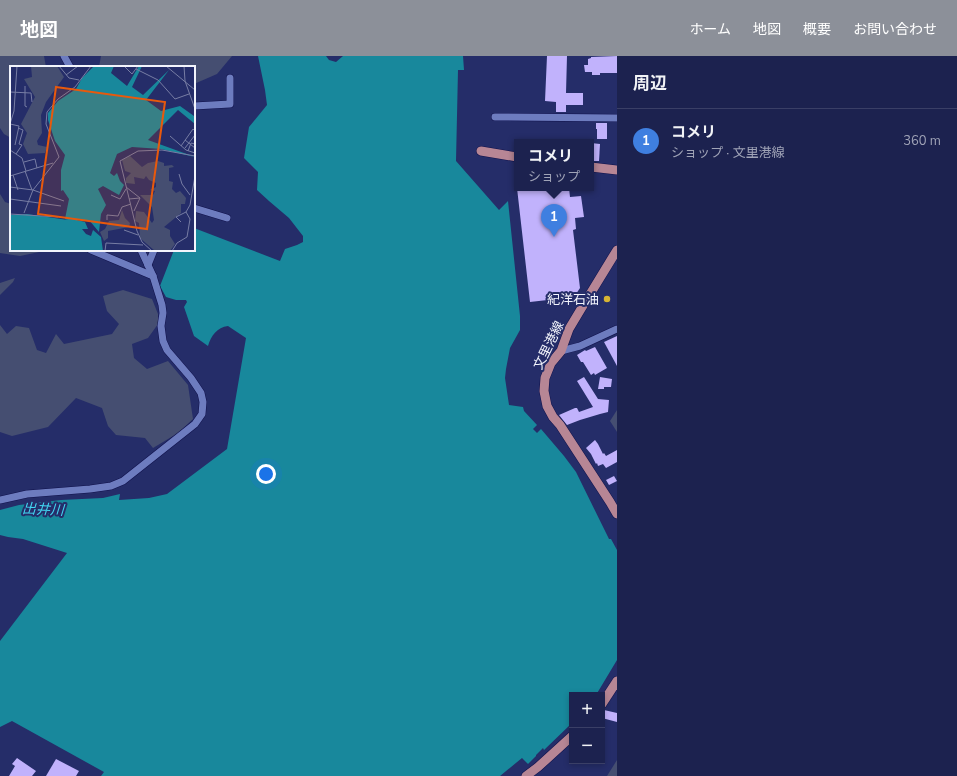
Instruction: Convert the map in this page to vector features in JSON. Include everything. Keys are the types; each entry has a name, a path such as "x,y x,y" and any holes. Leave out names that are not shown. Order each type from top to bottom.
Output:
{"main road":[{"path":"481,151 514,156"},
{"path":"594,167 617,170"},
{"name":"文里港線","path":"617,250 569,329 560,351 551,363 545,378 544,391 553,417 560,425 617,514"},
{"path":"605,699 617,681"},
{"path":"526,776 569,739"}],"street":[{"path":"64,56 69,66"},
{"path":"195,106 230,104 230,78"},
{"path":"495,117 617,118"},
{"path":"195,208 227,218"},
{"path":"93,251 153,276"},
{"path":"0,500 27,494 111,486 123,481 195,424 202,414 203,402 201,393 191,378 167,350 163,341 161,326 163,313 162,305 153,276 141,251"},
{"path":"148,265 154,251"},
{"path":"560,351 580,346 617,329"}],"shaded area":[{"path":"0,56 44,56 46,66 10,66 10,137 4,134 0,128"},
{"path":"101,56 232,56 217,74 195,84 195,66 99,66"},
{"path":"0,194 5,202 10,204 10,251 44,251 20,256 0,253"},
{"path":"15,278 13,282 0,295 0,283"},
{"path":"123,290 152,299 158,314 158,324 148,338 132,344 134,358 147,369 168,361 188,385 193,419 178,433 153,448 145,438 116,435 108,426 102,408 76,398 48,427 12,436 0,432 0,325 7,334 16,326 29,328 37,350 46,353 56,334 64,344 112,334 119,324 107,311 103,296"},
{"path":"617,410 617,432 610,421"},
{"path":"617,760 617,776 607,776"}],"water":[{"name":"出井川","path":"258,56 326,56 329,60 336,62 343,56 463,56 464,70 458,70 456,161 499,210 508,201 520,316 520,330 510,348 506,369 505,378 509,405 523,407 524,411 537,425 533,429 537,433 541,429 576,472 609,539 611,539 617,550 617,660 598,692 569,692 569,726 544,750 543,748 528,764 522,758 500,776 101,776 104,772 12,721 0,727 0,641 67,553 23,539 0,535 0,510 19,505 61,500 103,498 120,494 119,500 149,498 167,494 227,449 246,338 228,326 221,328 215,333 208,346 194,336 184,307 187,302 186,300 176,300 166,297 160,286 174,251 195,251 195,228 280,261 285,249 303,242 303,236 289,218 257,190 258,172 244,158 249,127 267,105"}],"building":[{"path":"547,56 567,56 566,93 583,93 583,105 566,105 566,112 556,112 556,102 545,101"},
{"path":"617,56 617,73 600,73 600,75 592,75 592,72 585,72 584,65 588,65 588,59 591,57"},
{"path":"596,123 607,123 607,139 597,139"},
{"path":"594,143 600,144 599,161 594,161"},
{"path":"517,191 569,191 570,197 581,196 584,217 575,218 576,229 573,230 580,288 574,297 530,302"},
{"path":"617,336 617,366 604,342"},
{"path":"595,347 607,368 595,375 594,373 591,375 577,355 585,350 586,351"},
{"path":"584,377 598,399 609,400 608,412 567,425 559,415 575,408 577,408 579,412 593,407 577,381"},
{"path":"600,377 612,379 611,387 598,389"},
{"path":"595,440 603,454 604,453 606,456 617,450 617,462 606,468 603,464 598,466 597,463 596,464 586,448"},
{"path":"614,476 617,481 609,485 606,480"},
{"path":"605,710 617,713 617,722 605,719"},
{"path":"17,758 36,771 32,776 9,776 15,766 12,764"},
{"path":"56,759 79,771 76,776 46,776"}],"place":[{"name":"コメリ","path":"554,237"},
{"name":"紀洋石油","path":"607,299"}]}
